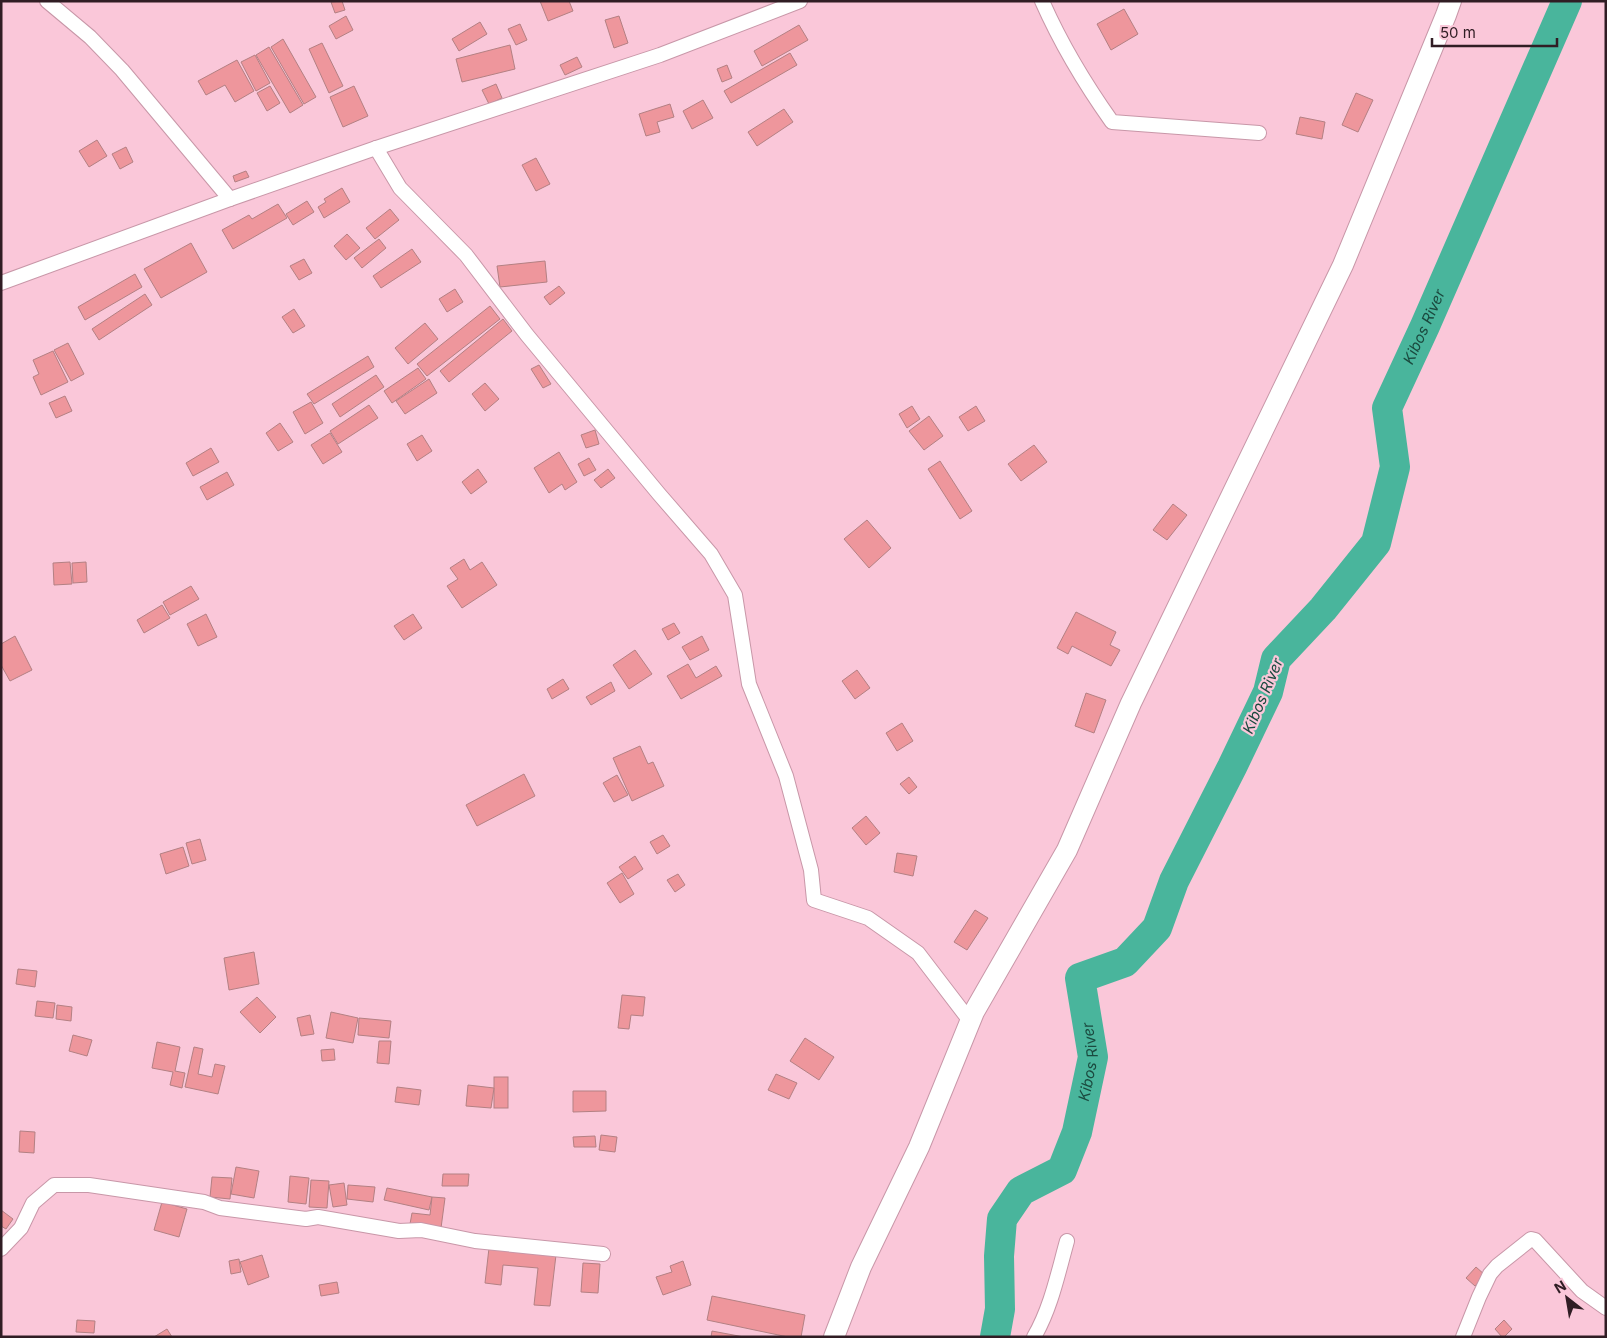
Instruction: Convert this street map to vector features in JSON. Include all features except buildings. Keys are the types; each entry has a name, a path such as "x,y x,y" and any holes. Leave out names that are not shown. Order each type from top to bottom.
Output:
{"main road":[{"path":"834,1337 861,1267 919,1147 970,1021 1067,850 1131,703 1343,265 1451,1"}],"street":[{"path":"47,1 90,37 122,70 230,199"},
{"path":"1,283 376,148 660,55 800,1"},
{"path":"1042,1 1061,40 1093,96 1112,122 1259,134"},
{"path":"376,148 400,188 466,255 527,335 658,494 711,554 735,595 748,684 786,776 812,870 814,900 868,918 918,954 970,1021"},
{"path":"1,1249 21,1228 34,1202 54,1185 89,1185 204,1202 220,1208 306,1219 318,1217 400,1230 421,1230 475,1241 604,1254"},
{"path":"1463,1337 1490,1274 1497,1266 1531,1239 1535,1240 1582,1291 1606,1308"},
{"path":"1034,1337 1055,1285 1066,1241"}],"waterway":[{"name":"Kibos River","path":"995,1337 1000,1309 999,1256 1002,1219 1021,1191 1062,1170 1077,1132 1093,1057 1080,978 1125,962 1157,928 1174,881 1268,692 1276,659 1323,609 1376,543 1395,467 1387,408 1425,326 1567,1"}]}
